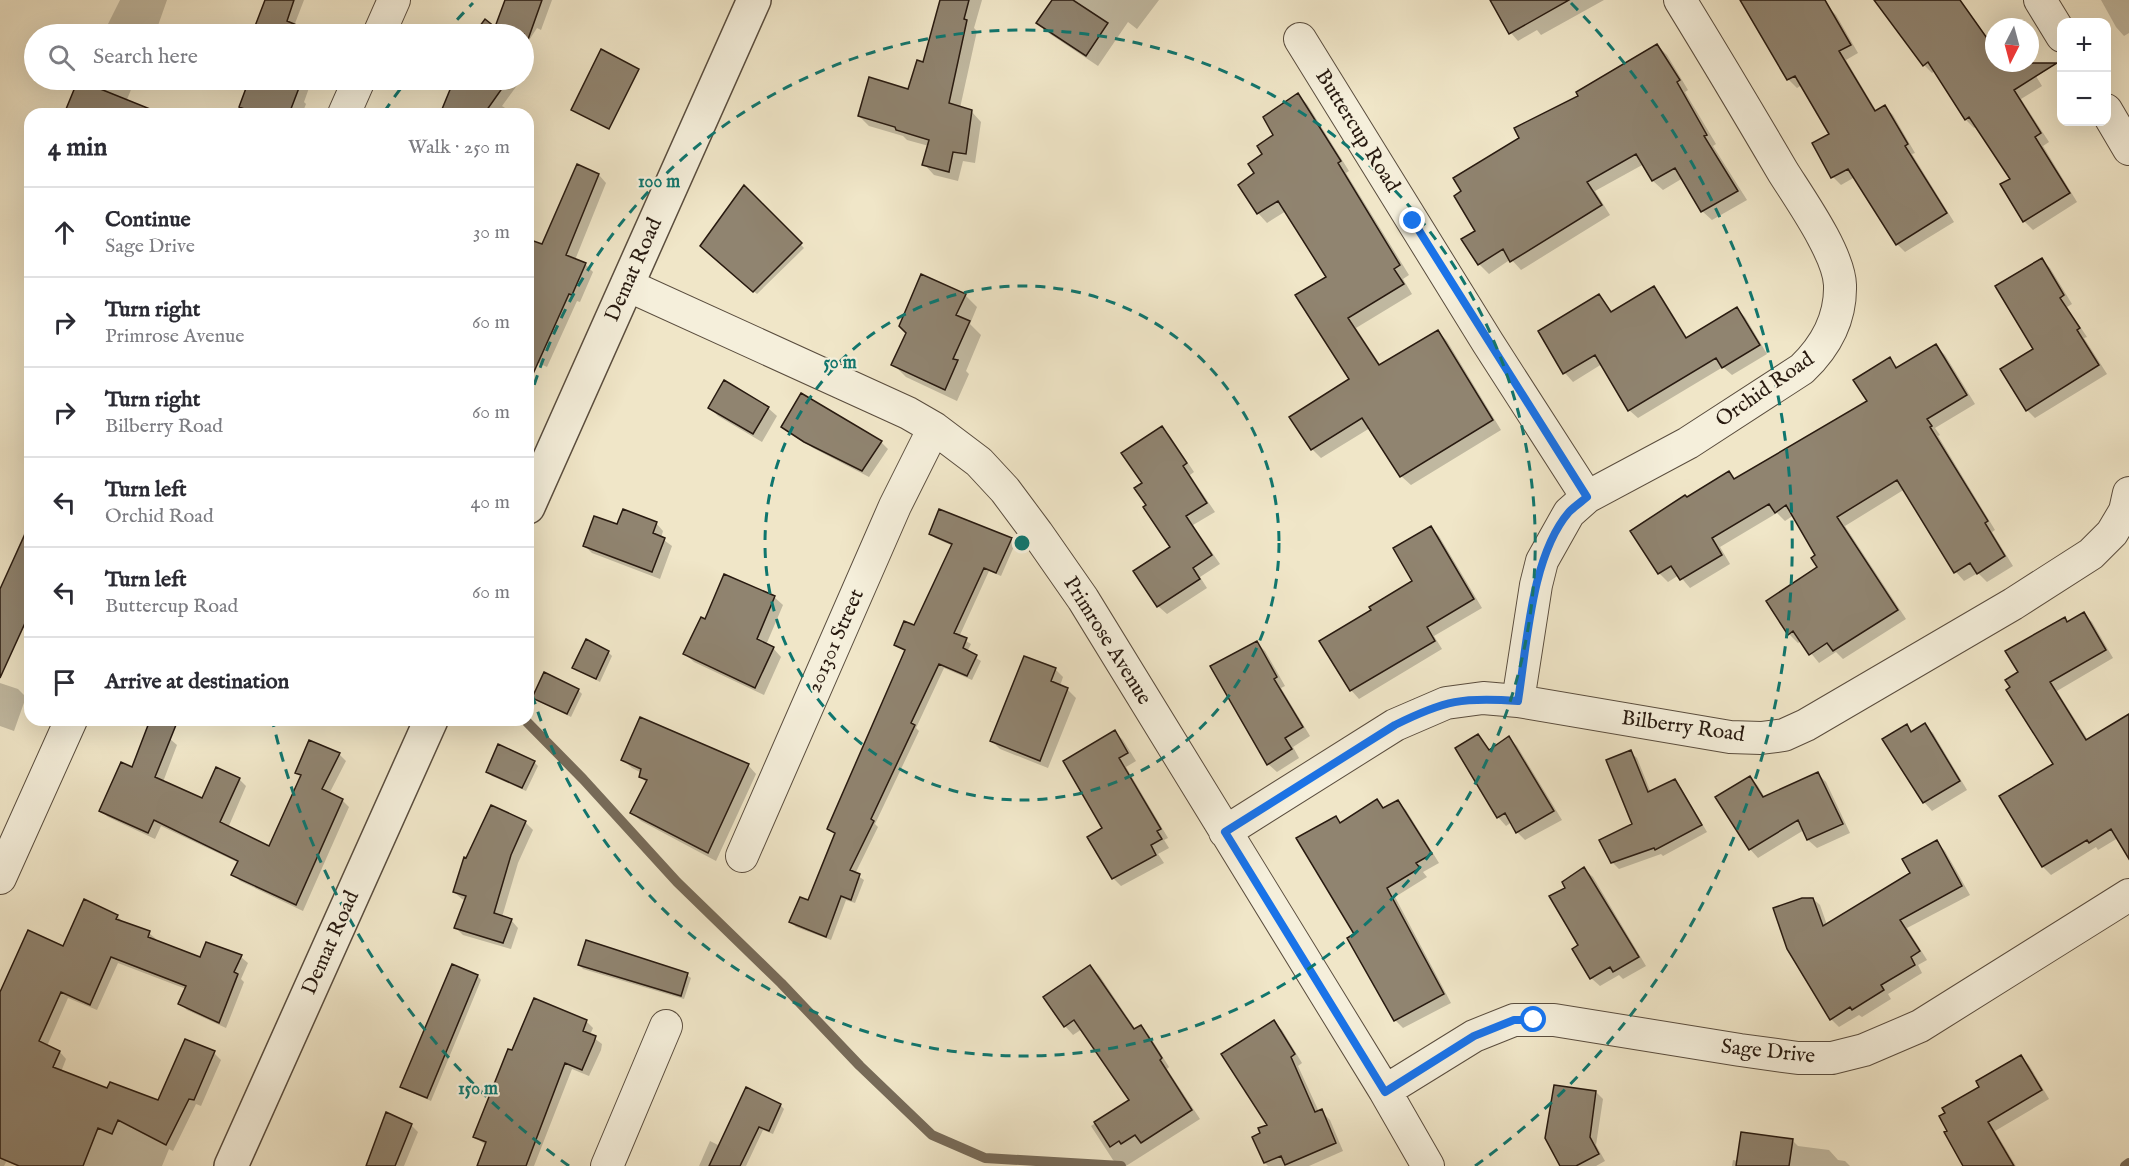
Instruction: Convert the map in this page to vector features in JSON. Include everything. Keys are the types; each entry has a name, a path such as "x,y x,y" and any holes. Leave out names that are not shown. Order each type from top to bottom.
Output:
{"street":[{"path":"383,24 394,0"},
{"name":"Demat Road","path":"534,494 754,0"},
{"name":"Orchid Road","path":"1518,701 1536,585 1542,561 1569,513 1587,497 1688,443 1802,369 1815,357 1827,340 1835,322 1840,283 1832,258 1812,220 1680,0"},
{"path":"2040,0 2057,29"},
{"name":"Buttercup Road","path":"1300,39 1482,333 1587,497"},
{"path":"347,108 355,90"},
{"path":"2111,118 2129,149"},
{"name":"Primrose Avenue","path":"627,285 908,413 934,428 979,462 1005,490 1083,599 1428,1166"},
{"name":"201301 Street","path":"742,856 896,506 934,428"},
{"name":"Bilberry Road","path":"1225,832 1395,725 1423,711 1464,699 1518,701 1730,737 1761,738 1784,735 1806,725 2004,610 2091,554 2112,533 2125,511 2129,493"},
{"path":"0,878 68,726"},
{"name":"Demat Road","path":"231,1166 428,726"},
{"name":"Sage Drive","path":"1385,1092 1474,1036 1514,1020 1554,1020 1798,1058 1832,1058 1864,1050 1920,1026 2129,895"},
{"path":"607,1166 666,1026"}],"building":[{"path":"265,0 294,0 287,21 294,24 256,24"},
{"path":"505,0 542,0 534,24 496,24"},
{"path":"940,0 969,0 964,19 967,20 949,103 972,110 966,154 953,152 949,172 922,165 929,140 858,116 869,77 908,89 917,60 923,62"},
{"path":"1052,0 1073,0 1108,23 1086,56 1036,23"},
{"path":"1490,0 1569,0 1509,34"},
{"path":"1740,0 1825,0 1851,45 1839,51 1875,111 1885,105 1908,144 1905,146 1947,213 1896,245 1848,169 1831,178 1812,143 1829,134 1795,76 1787,80"},
{"path":"1874,0 1960,0 1985,35 1985,72 2039,72 2039,63 2057,63 2014,90 2041,133 2035,137 2070,193 2023,222 2000,184 2010,179 1969,117 1965,120 1928,62 1923,66"},
{"path":"485,19 491,24 481,24"},
{"path":"1657,44 1680,80 1677,82 1707,135 1704,136 1738,191 1701,212 1675,168 1652,181 1636,154 1587,182 1602,205 1510,262 1503,249 1478,265 1461,239 1475,231 1454,196 1461,191 1453,178 1519,138 1514,128 1578,96 1576,92"},
{"path":"601,49 639,69 609,129 571,110"},
{"path":"74,90 103,90 148,108 66,108"},
{"path":"245,90 298,90 291,108 239,107"},
{"path":"450,90 501,90 488,108 442,108"},
{"path":"1298,93 1341,161 1338,163 1400,265 1394,269 1404,284 1348,318 1379,365 1438,330 1493,420 1400,477 1362,418 1311,450 1289,417 1349,379 1295,295 1326,277 1278,201 1257,214 1238,185 1254,173 1248,164 1262,154 1257,146 1273,135 1263,117"},
{"path":"577,164 599,174 566,255 586,263 572,295 569,294 534,372 534,241 542,244"},
{"path":"744,185 802,243 753,292 700,246"},
{"path":"2042,258 2064,295 2060,298 2080,328 2077,330 2099,365 2026,411 2000,369 2033,349 1995,286"},
{"path":"921,274 966,294 956,315 970,321 953,359 958,360 945,390 891,365 906,333 899,326"},
{"path":"1654,286 1686,338 1737,307 1760,345 1722,368 1716,358 1628,411 1595,355 1563,374 1538,331 1599,294 1611,312"},
{"path":"1936,344 1967,395 1927,419 1988,521 1985,523 2005,556 1977,574 1970,563 1954,573 1897,480 1837,517 1898,610 1833,651 1827,643 1809,655 1793,631 1788,635 1766,601 1817,567 1811,558 1815,555 1786,505 1775,513 1769,504 1712,538 1722,555 1680,580 1671,566 1658,574 1630,531 1685,495 1687,497 1729,471 1734,479 1867,401 1853,380 1890,357 1896,368"},
{"path":"724,380 769,407 753,434 708,408"},
{"path":"801,393 882,441 862,471 804,442 781,427"},
{"path":"1162,426 1187,463 1183,466 1207,503 1186,516 1212,555 1193,568 1200,579 1157,607 1133,571 1170,547 1143,507 1146,505 1134,488 1142,483 1121,453"},
{"path":"623,509 657,522 653,533 665,538 652,572 583,546 594,516 617,524"},
{"path":"939,509 1012,538 996,573 984,568 954,633 967,638 963,648 977,655 967,676 939,664 911,723 915,725 871,819 874,821 850,870 860,874 851,900 841,896 826,937 789,922 800,897 808,900 835,833 827,829 905,650 894,645 904,621 914,625 952,544 929,534"},
{"path":"1431,526 1474,599 1427,627 1435,641 1350,691 1319,641 1371,610 1369,607 1412,581 1393,548"},
{"path":"24,536 24,625 0,678 0,589"},
{"path":"724,574 775,596 757,639 774,647 755,688 683,654 701,617 705,619"},
{"path":"2084,612 2106,650 2050,682 2086,740 2129,714 2129,859 2111,829 2089,843 2087,840 2042,867 1999,796 2053,764 2006,690 2010,687 2005,680 2018,672 2005,651 2065,617 2067,622"},
{"path":"586,639 609,651 596,679 572,668"},
{"path":"1257,641 1277,677 1274,679 1303,727 1285,738 1292,749 1267,765 1210,666"},
{"path":"1024,656 1056,668 1051,681 1068,688 1040,761 990,741"},
{"path":"544,672 579,689 567,714 534,699 534,694"},
{"path":"640,717 749,764 708,853 630,813 647,780 639,777 641,769 621,760"},
{"path":"1925,723 1960,781 1923,803 1882,739 1907,724 1911,732"},
{"path":"148,726 176,726 155,777 202,798 216,767 240,778 220,822 269,846 301,775 295,773 309,740 340,753 322,789 343,799 296,905 231,875 238,861 154,820 148,833 99,811 121,762 132,767"},
{"path":"1115,730 1128,753 1119,758 1161,829 1157,831 1162,839 1151,845 1156,855 1112,879 1087,837 1102,828 1063,761"},
{"path":"1478,734 1489,750 1509,736 1554,811 1516,833 1505,813 1497,818 1455,748"},
{"path":"498,744 535,761 522,788 486,772"},
{"path":"1631,750 1648,792 1675,779 1702,825 1655,850 1654,848 1611,863 1599,840 1632,824 1606,760"},
{"path":"1818,772 1843,824 1807,840 1798,820 1749,850 1715,797 1750,776 1763,797"},
{"path":"1377,799 1383,808 1398,800 1432,854 1416,863 1420,868 1387,888 1444,994 1394,1021 1347,938 1354,934 1296,838 1336,816 1340,823"},
{"path":"491,805 526,821 511,855 494,913 512,919 503,943 454,928 466,896 453,892 464,857 466,858"},
{"path":"1937,840 1962,886 1900,920 1920,951 1911,957 1915,965 1881,985 1884,990 1852,1010 1850,1007 1830,1020 1787,949 1773,908 1802,898 1813,898 1823,926 1910,873 1902,859"},
{"path":"1584,867 1639,957 1613,972 1610,967 1590,979 1572,949 1578,945 1549,896 1565,888 1562,882"},
{"path":"84,899 118,915 116,919 150,931 148,937 200,957 206,942 242,955 234,972 238,974 219,1023 178,1004 186,986 111,957 90,1005 61,992 39,1041 60,1051 53,1067 107,1088 110,1082 158,1100 185,1039 215,1051 194,1100 189,1099 166,1145 118,1120 112,1134 98,1128 83,1166 19,1166 0,1158 0,992 28,930 63,946"},
{"path":"586,940 688,973 681,996 578,965"},
{"path":"452,964 478,975 427,1098 400,1087"},
{"path":"1090,965 1134,1029 1141,1025 1192,1110 1141,1143 1135,1135 1121,1144 1119,1141 1110,1147 1094,1122 1129,1100 1074,1020 1064,1027 1043,997"},
{"path":"534,998 587,1020 583,1031 596,1036 594,1042 582,1070 565,1063 526,1166 477,1166 486,1142 473,1137 508,1049 512,1050"},
{"path":"1274,1020 1295,1054 1291,1057 1315,1112 1322,1109 1336,1143 1285,1165 1281,1156 1264,1163 1252,1137 1260,1133 1258,1128 1267,1125 1221,1054"},
{"path":"2021,1055 2042,1090 1988,1122 2014,1166 1963,1166 1944,1132 1947,1131 1939,1116 1945,1113 1942,1108 1979,1087 1976,1081"},
{"path":"1554,1085 1596,1091 1590,1137 1599,1154 1576,1166 1560,1166 1545,1138"},
{"path":"746,1087 781,1104 769,1131 759,1127 740,1166 709,1166"},
{"path":"386,1112 412,1124 395,1166 366,1166"},
{"path":"1741,1132 1793,1139 1789,1166 1736,1166"}],"waterway":[{"path":"531,726 677,882 932,1135 985,1158 1121,1166"},
{"path":"2125,1166 2129,1163"}],"route":[{"path":"1413,221 1587,497 1569,513 1542,561 1536,585 1518,701 1464,699 1423,711 1395,725 1225,832 1385,1092 1474,1036 1514,1020 1534,1020"}]}
